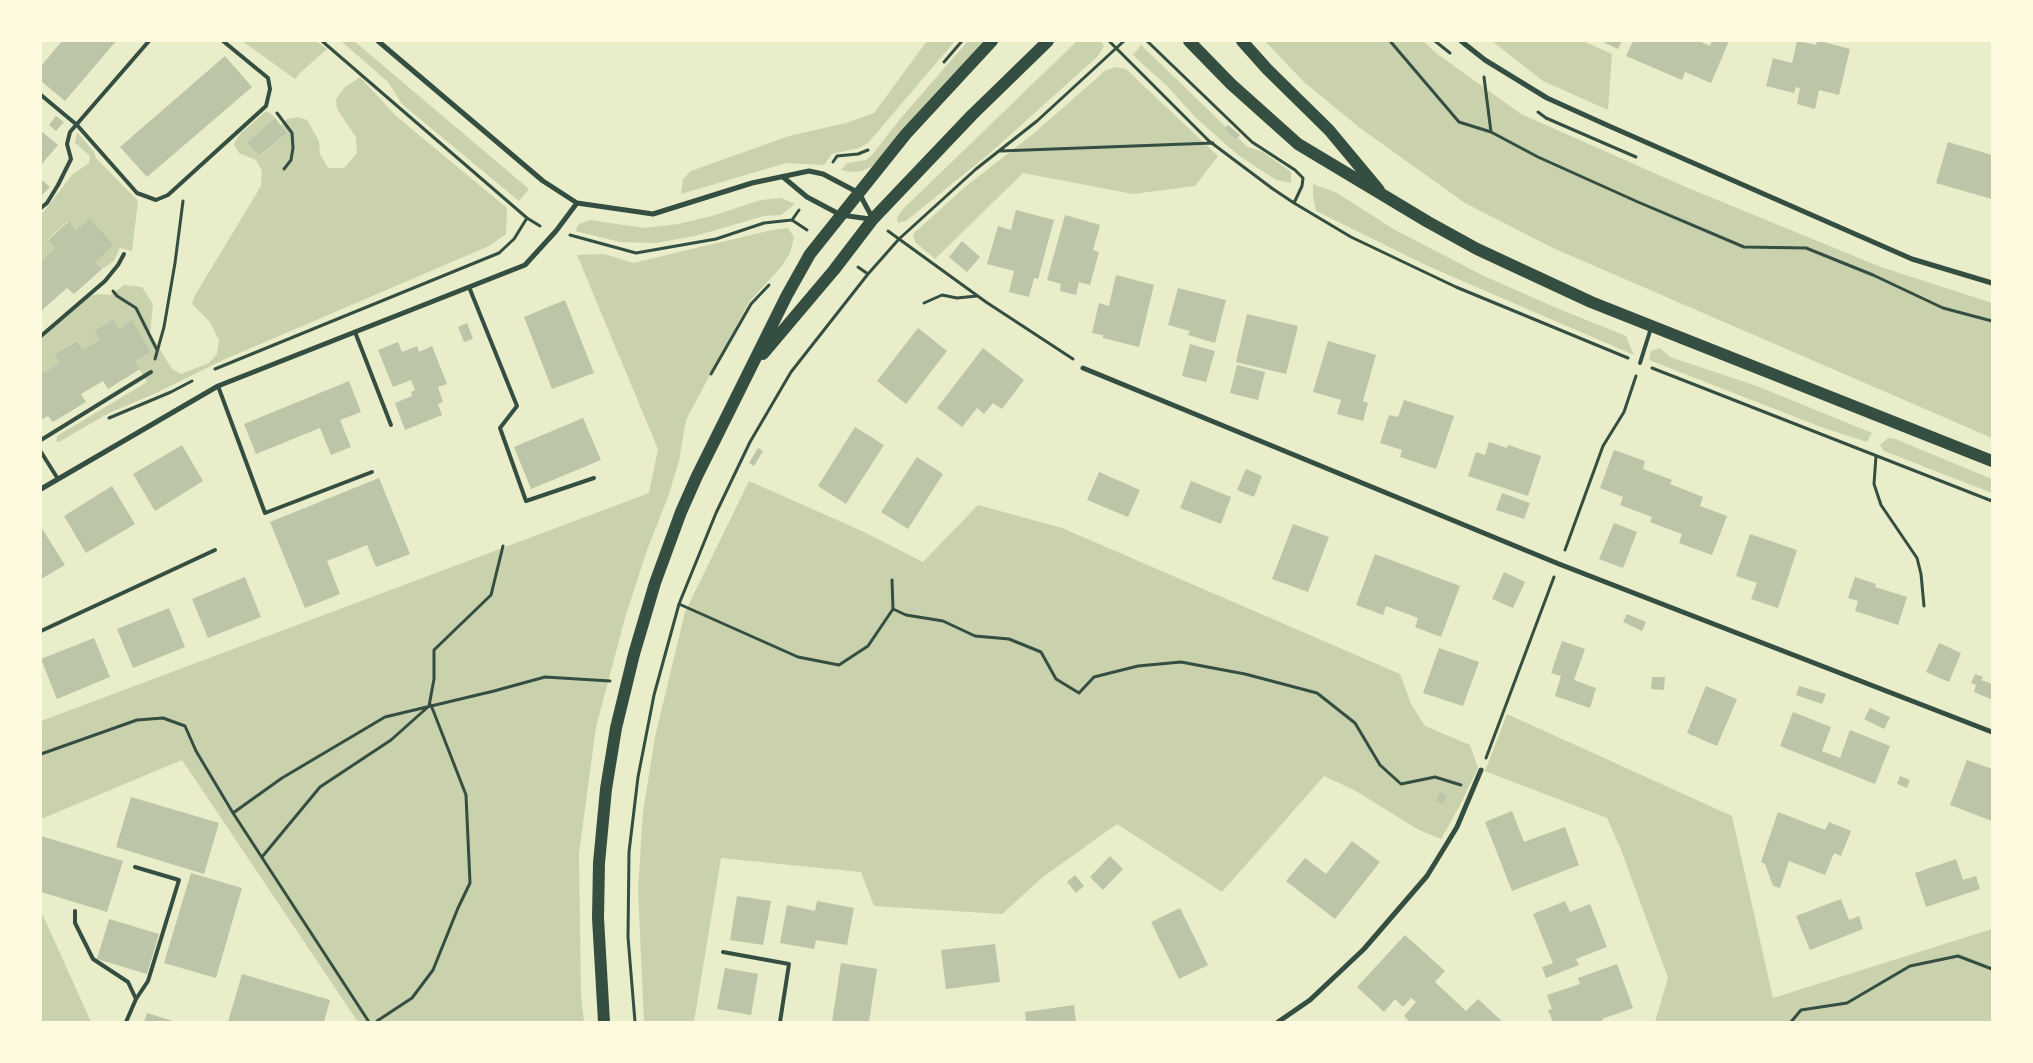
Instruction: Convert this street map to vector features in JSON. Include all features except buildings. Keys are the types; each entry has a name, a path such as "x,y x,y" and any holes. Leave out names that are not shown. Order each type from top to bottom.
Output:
{"main road":[{"path":"604,1022 598,918 599,863 606,789 616,728 627,682 655,583 681,512 787,295 810,254 937,100 992,41"},
{"path":"752,367 834,270 873,220 972,114 1048,41"},
{"path":"1189,41 1231,84 1298,144 1478,249 1524,272 1652,326 1992,461"},
{"path":"1242,41 1329,130 1386,197"}],"street":[{"path":"378,41 543,181 577,203 653,214 752,183 809,171 823,174 859,193 873,220"},
{"path":"1461,41 1485,60 1547,98 1608,126 1912,259 1992,283"},
{"path":"783,177 807,197 841,216 873,220"},
{"path":"41,489 218,386 525,265 556,232 577,203"},
{"path":"1084,368 1559,564 1992,732"},
{"path":"1278,1022 1310,1000 1364,949 1427,876 1457,827 1481,770"}],"lane":[{"path":"41,208 58,185 71,159 67,144 70,132 150,41"},
{"path":"41,95 77,125 137,193 156,200 168,196 266,106 270,89 268,78 223,41"},
{"path":"41,336 105,281 124,254"},
{"path":"469,287 517,406 500,428 526,501 594,478"},
{"path":"1640,363 1652,326"},
{"path":"354,332 391,425"},
{"path":"41,440 151,372"},
{"path":"218,386 265,513 372,472"},
{"path":"41,452 58,479"},
{"path":"41,631 215,550"},
{"path":"126,1022 136,999 148,980 179,880 136,867"},
{"path":"75,911 74,923 93,959 128,982 136,999"},
{"path":"723,952 789,964 780,1022"}],"path":[{"path":"942,64 962,41"},
{"path":"1110,41 1213,143 1273,189 1351,237 1456,287 1640,363 1992,501"},
{"path":"635,1022 628,937 629,852 638,777 654,695 679,604 716,513 750,442 792,372 868,274 899,239 976,169 1037,121 1124,41"},
{"path":"1147,41 1252,142 1295,170 1303,178 1302,186 1294,203"},
{"path":"1390,41 1459,122 1491,132 1556,165 1744,247 1806,248 1873,275 1943,308 1992,321"},
{"path":"1484,77 1491,132"},
{"path":"277,113 292,133 293,148 291,160 284,169"},
{"path":"999,151 1213,143"},
{"path":"823,174 837,156 858,154 872,148"},
{"path":"151,372 164,327 176,263 184,195 181,184"},
{"path":"792,220 807,197"},
{"path":"873,220 978,296 1070,356 1084,368"},
{"path":"800,236 803,227"},
{"path":"711,374 751,304 774,280"},
{"path":"105,281 117,296 136,308 157,351"},
{"path":"924,303 942,295 957,298 978,296"},
{"path":"1481,770 1603,446 1624,412 1640,363"},
{"path":"1876,456 1874,484 1879,498 1895,528 1917,558 1922,574 1924,606"},
{"path":"377,1021 412,998 433,970 470,883 466,795 430,706 434,679 434,650 490,595 503,546"},
{"path":"679,604 798,658 839,665 868,646 892,609 892,580"},
{"path":"892,609 906,615 943,621 975,636 1009,639 1041,652 1056,679 1079,693 1094,677 1138,666 1181,662 1245,674 1317,693 1355,723 1380,765 1401,784 1435,777 1473,788"},
{"path":"233,813 282,778 385,717 545,677 627,682"},
{"path":"262,856 320,787 391,740 430,706"},
{"path":"41,754 137,720 163,718 185,726 196,751 233,813 369,1022"},
{"path":"1791,1022 1801,1010 1847,1003 1910,966 1958,956 1992,969"}],"green space":[{"path":"242,41 316,41 327,49 295,79"},
{"path":"341,41 354,41 529,189 519,201 402,104 388,82"},
{"path":"927,41 955,41 868,143 859,148 832,154 824,165 786,163 681,194 683,179 691,171 789,136 846,123 874,113"},
{"path":"968,41 985,41 881,157 872,166 862,171 850,172 841,170 847,163 866,160 872,155 900,119"},
{"path":"1077,41 1100,41 1104,46 1098,56 989,154 906,221 898,223 897,218 902,210"},
{"path":"1265,41 1423,41 1436,53 1521,114 1688,188 1881,267 1992,303 1992,438 1553,248 1465,203 1360,128 1304,82"},
{"path":"1492,41 1583,41 1612,54 1608,110 1543,81"},
{"path":"1141,45 1226,127 1224,129 1236,140 1238,138 1248,147 1263,152 1291,172 1291,183 1276,180 1238,155 1196,118 1167,86 1133,55"},
{"path":"1116,67 1126,69 1218,156 1195,186 1133,194 1023,173 935,259 915,242 913,234 965,187 1033,134 1106,70"},
{"path":"360,77 396,116 507,208 506,234 489,246 223,360 154,394 109,413 59,442 56,441 57,436 147,382 135,362 151,352 132,321 119,329 113,319 94,331 99,340 82,350 76,341 54,354 60,363 44,372 41,368 41,339 90,296 100,294 111,295 124,285 142,287 153,304 150,333 172,369 181,374 209,363 217,354 219,340 210,322 192,304 194,297 261,186 262,171 256,160 239,153 234,144 240,134 266,111 275,118 247,142 260,156 287,133 281,125 287,119 298,117 307,120 319,141 320,154 328,168 344,168 357,153 356,137 337,109 336,99 345,87"},
{"path":"77,132 94,152 96,158 138,201 132,251 120,248 114,261 102,269 96,262 114,245 90,218 76,230 68,221 48,239 55,248 41,261 41,215 72,175 89,163 90,156 75,143"},
{"path":"1313,184 1337,193 1395,230 1484,276 1626,336 1634,355 1430,267 1316,211"},
{"path":"781,198 795,204 781,215 764,216 695,236 656,243 620,242 575,231 579,224 590,220 644,228 678,224 712,216 761,200"},
{"path":"788,228 794,237 790,253 781,267 749,302 686,420 679,461 625,618 596,727 579,854 581,995 584,1022 358,1022 182,760 41,819 41,721 649,493 658,449 577,255 604,254 633,263 772,230"},
{"path":"1660,348 1670,357 1757,386 1872,433 1867,442 1821,427 1649,360 1651,351"},
{"path":"1888,438 1895,439 1992,479 1992,493 1884,451 1880,445"},
{"path":"749,481 862,531 923,562 978,505 1062,528 1400,674 1411,704 1425,726 1470,745 1478,768 1441,839 1419,830 1354,790 1324,776 1222,892 1117,824 1043,877 1002,914 874,906 861,872 721,858 694,1022 644,1022 638,889 643,812 655,737 685,612"},
{"path":"1507,714 1732,816 1773,998 1992,929 1992,1022 1655,1022 1668,978 1620,847 1607,818 1485,771"},
{"path":"41,911 91,1022 41,1022"}]}
